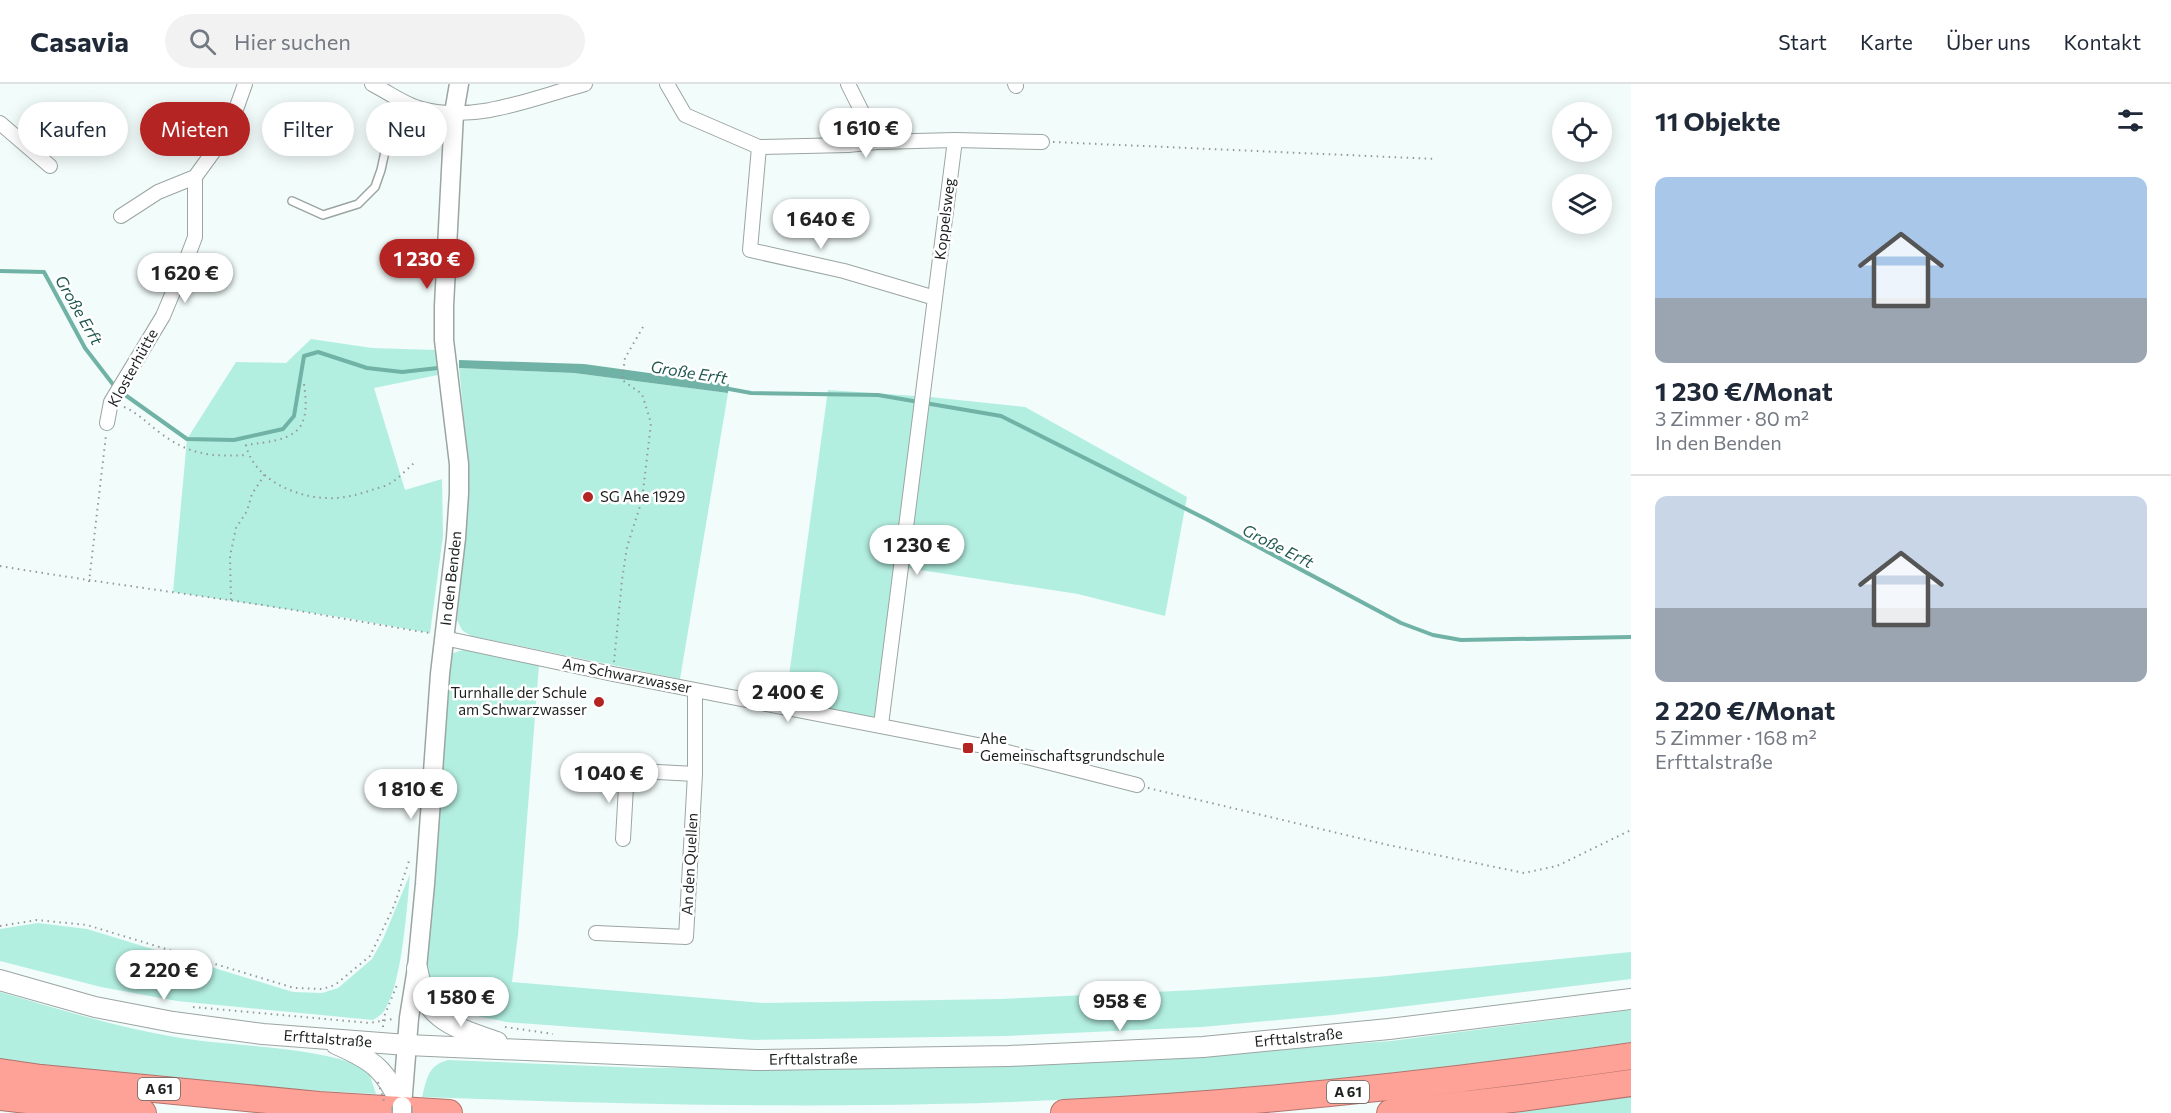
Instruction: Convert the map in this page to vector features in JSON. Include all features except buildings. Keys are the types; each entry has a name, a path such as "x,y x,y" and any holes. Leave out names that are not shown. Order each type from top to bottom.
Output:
{"highway":[{"name":"A 61","path":"1064,1113 1329,1095 1631,1056"},
{"name":"A 61","path":"0,1072 307,1104 449,1113"},
{"path":"1390,1113 1631,1083"},
{"name":"A 61","path":"0,1097 142,1113"}],"main road":[{"path":"417,968 424,995 439,1018 457,1028 513,1048"},
{"name":"Erfttalstraße","path":"0,980 96,1007 173,1022 263,1034 407,1045 757,1060 1009,1056 1214,1046 1389,1029 1631,999"},
{"path":"326,1039 369,1060 390,1079 397,1108"}],"street":[{"path":"121,216 158,192 195,177 219,144 234,115 245,84"},
{"name":"In den Benden","path":"390,1079 407,1045 417,968 444,638 456,538 459,464 444,340 444,306 454,113 459,84"},
{"path":"381,86 421,109 454,113 487,112 585,84"},
{"path":"656,84 665,84 685,115 759,147 955,140 1042,142"},
{"path":"848,84 877,142"},
{"path":"0,123 50,166"},
{"name":"Koppelsweg","path":"881,725 955,140"},
{"path":"759,147 750,250 844,271 935,298"},
{"name":"Klosterhütte","path":"107,423 116,394 163,316 195,237 195,177"},
{"name":"Am Schwarzwasser","path":"444,638 613,674 988,747 1137,785"},
{"name":"An den Quellen","path":"596,933 686,937 695,774 695,690"},
{"path":"603,769 695,774"},
{"path":"623,839 627,770"}],"lane":[{"path":"292,201 323,215 357,204 375,188 398,97"}],"path":[{"path":"1042,142 1436,159"},
{"path":"613,674 627,547 642,500 651,423 642,394 622,380 625,358 643,327"},
{"path":"304,384 307,410 302,425 291,436 246,445 248,455 277,484 301,494 325,498 353,496 389,484 414,463"},
{"path":"116,394 132,410 174,442 191,451 214,456 248,455"},
{"path":"90,582 107,423"},
{"path":"231,600 230,556 236,528 248,511 252,494 265,474"},
{"path":"0,566 90,582 231,600 435,633 444,638"},
{"path":"1137,785 1388,845 1524,873 1557,866 1631,830"},
{"path":"0,926 37,920 87,925 294,988 322,989 335,985 370,956 394,906 413,850"},
{"path":"189,1006 370,1023 383,1019 409,1018"},
{"path":"496,1025 556,1034"},
{"path":"390,1079 385,1099 397,1108"}],"shaded area":[{"path":"311,339 372,348 437,350 438,375 374,388 405,490 442,479 443,536 430,633 173,592 187,439 236,362 286,363"},
{"path":"459,360 584,364 729,384 728,393 574,373 459,368"},
{"name":"SG Ahe 1929","path":"459,368 574,373 728,393 680,679 471,636 462,630 457,620 465,535 468,459"},
{"path":"828,390 916,396 879,720 786,698"},
{"path":"930,397 1025,407 1187,497 1165,616 1078,594 907,568"},
{"path":"470,648 539,665 518,935 512,982 763,1003 1000,999 1196,990 1377,977 1631,952 1631,979 1333,1015 1202,1027 1007,1036 753,1040 506,1022 466,1013 439,999 432,989 427,973 450,659 453,653"},
{"path":"410,874 403,945 395,983 384,1011 373,1020 177,1001 101,987 0,961 0,929 38,923 87,929 293,992 322,993 338,988 372,959 383,939"},
{"path":"0,992 148,1032 194,1040 324,1055 372,1070 370,1076 376,1094 306,1090 0,1059"},
{"path":"1631,1010 1631,1042 1370,1075 1196,1091 1021,1102 870,1105 678,1104 422,1097 429,1074 436,1066 448,1060 643,1068 1010,1065 1201,1055 1391,1041"},
{"path":"1631,1095 1631,1113 1488,1113"}],"waterway":[{"name":"Große Erft","path":"0,271 44,272 85,348 115,387"},
{"name":"Große Erft","path":"121,392 187,439 234,440 283,429 294,416 304,356 318,352 367,368 402,372 438,368"},
{"name":"Große Erft","path":"724,388 751,393 878,395 1001,416 1206,519 1401,623 1433,635 1461,640 1631,637"}],"place":[{"name":"SG Ahe 1929","path":"588,497"},
{"name":"Turnhalle der Schule am Schwarzwasser","path":"599,702"},
{"name":"Ahe Gemeinschaftsgrundschule","path":"968,748"}]}
